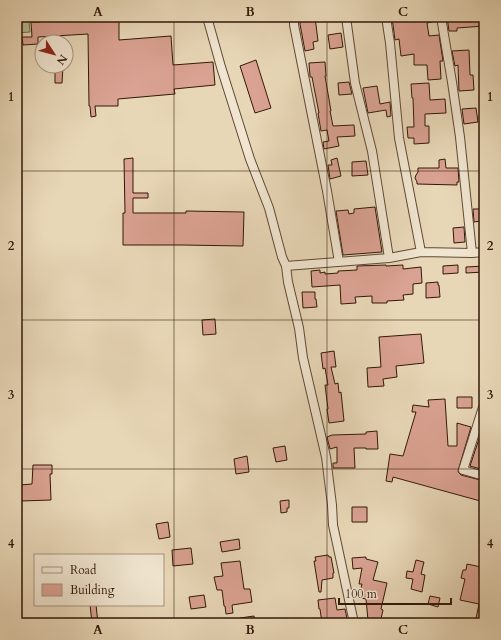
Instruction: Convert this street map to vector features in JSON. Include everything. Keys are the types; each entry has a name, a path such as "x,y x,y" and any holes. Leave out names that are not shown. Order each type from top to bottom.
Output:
{"street":[{"path":"207,17 250,159 269,208 282,257 286,266 288,282 299,328 303,358 326,456 333,525 354,623"},
{"path":"294,17 294,25 327,191 339,262"},
{"path":"346,17 355,83 372,151 389,258"},
{"path":"386,17 399,138 421,252"},
{"path":"441,17 460,137 472,253"},
{"path":"286,266 389,258 421,252 484,252"},
{"path":"484,404 464,470 484,476"}],"green space":[{"path":"17,17 35,17 35,20 29,21 30,32 17,33"}],"building":[{"path":"40,17 119,17 119,40 171,36 173,65 213,62 215,85 174,89 175,94 118,99 118,106 95,106 96,116 91,117 89,106 88,34 34,34 34,44 23,45 22,37 32,37 31,22 40,22"},
{"path":"300,17 315,17 318,41 313,42 314,49 305,51"},
{"path":"392,17 431,17 432,22 427,23 429,36 439,35 443,61 440,61 441,79 428,80 427,65 414,65 414,54 401,56 399,39 395,40"},
{"path":"447,17 484,17 484,26 457,28 457,31 449,31"},
{"path":"341,33 343,47 330,49 328,35"},
{"path":"469,50 470,75 473,75 474,90 459,91 458,65 455,66 452,51"},
{"path":"256,60 271,108 255,113 240,66"},
{"path":"325,62 325,76 333,126 354,125 355,136 337,137 339,146 324,149 323,142 329,141 327,130 321,131 312,77 310,77 309,63"},
{"path":"55,74 63,74 62,83 55,83"},
{"path":"349,82 352,94 339,95 338,83"},
{"path":"429,83 430,100 445,99 446,113 425,114 425,126 429,126 429,143 414,144 414,138 408,138 407,127 414,127 411,84"},
{"path":"377,86 380,104 390,102 391,116 387,117 386,110 368,113 363,88"},
{"path":"476,108 478,122 464,124 462,109"},
{"path":"133,158 133,193 148,193 148,198 133,198 133,213 186,213 186,211 244,212 243,246 123,245 123,213 125,213 124,159"},
{"path":"337,158 341,176 330,179 328,165 332,165 331,160"},
{"path":"445,159 446,168 458,168 459,182 457,182 457,185 417,184 415,178 418,168 439,168 439,160"},
{"path":"366,161 368,175 352,176 352,162"},
{"path":"375,207 382,252 343,255 336,211 348,210 349,214 354,213 354,209"},
{"path":"473,209 480,209 481,221 474,222"},
{"path":"464,227 465,242 454,243 453,228"},
{"path":"403,265 403,269 421,267 422,283 413,284 413,294 403,295 404,300 387,301 387,303 372,303 372,296 355,297 356,303 341,304 340,285 312,287 311,271 320,270 320,273 325,272 325,274 338,273 338,271 357,270 357,266"},
{"path":"458,265 458,273 443,274 443,266"},
{"path":"484,266 484,272 466,273 466,267"},
{"path":"438,282 440,297 426,298 426,283"},
{"path":"302,292 315,292 317,307 303,308"},
{"path":"215,319 216,334 203,335 202,320"},
{"path":"421,334 424,363 396,366 397,377 383,379 384,386 368,387 367,368 381,367 379,337"},
{"path":"334,351 336,367 331,367 335,384 338,383 339,393 341,392 344,421 329,423 325,385 328,385 325,368 323,369 321,353"},
{"path":"457,397 472,397 472,408 457,408"},
{"path":"445,399 448,446 457,446 457,423 471,427 458,471 461,475 484,481 484,502 393,477 392,482 386,481 390,454 403,456 416,412 412,412 413,405 429,407 428,400"},
{"path":"482,430 484,431 484,470 470,466"},
{"path":"377,431 378,449 354,448 355,468 333,468 333,463 337,463 337,447 330,449 327,437 332,435 366,434 366,432"},
{"path":"285,446 287,460 276,462 273,448"},
{"path":"247,456 249,472 236,474 234,459"},
{"path":"33,465 52,465 52,474 50,474 51,500 20,501 20,485 32,484"},
{"path":"289,500 289,508 287,508 287,512 281,513 280,501"},
{"path":"352,507 367,507 367,522 352,522"},
{"path":"168,522 170,537 159,539 156,524"},
{"path":"239,539 240,549 222,552 220,542"},
{"path":"191,548 193,564 173,566 172,550"},
{"path":"328,555 331,557 334,573 333,578 322,580 321,592 319,592 314,561 316,561 315,557"},
{"path":"366,557 366,559 378,562 373,580 387,583 381,609 383,610 380,623 368,620 366,599 361,598 362,592 360,592 362,584 359,584 362,568 353,569 352,558"},
{"path":"416,560 424,562 421,574 425,575 422,592 411,589 413,579 406,578 407,571 413,572"},
{"path":"240,561 244,589 250,589 252,602 232,605 233,613 226,614 222,590 217,590 214,577 223,576 221,563"},
{"path":"467,564 484,569 484,623 475,623 479,604 460,600 465,579 461,578 463,570 466,570"},
{"path":"204,595 206,607 191,609 189,597"},
{"path":"430,596 440,598 438,607 428,604"},
{"path":"335,598 337,610 345,609 348,623 322,623 318,600"},
{"path":"90,606 96,606 98,623 92,623"},
{"path":"254,616 255,623 241,623 240,618"}]}
